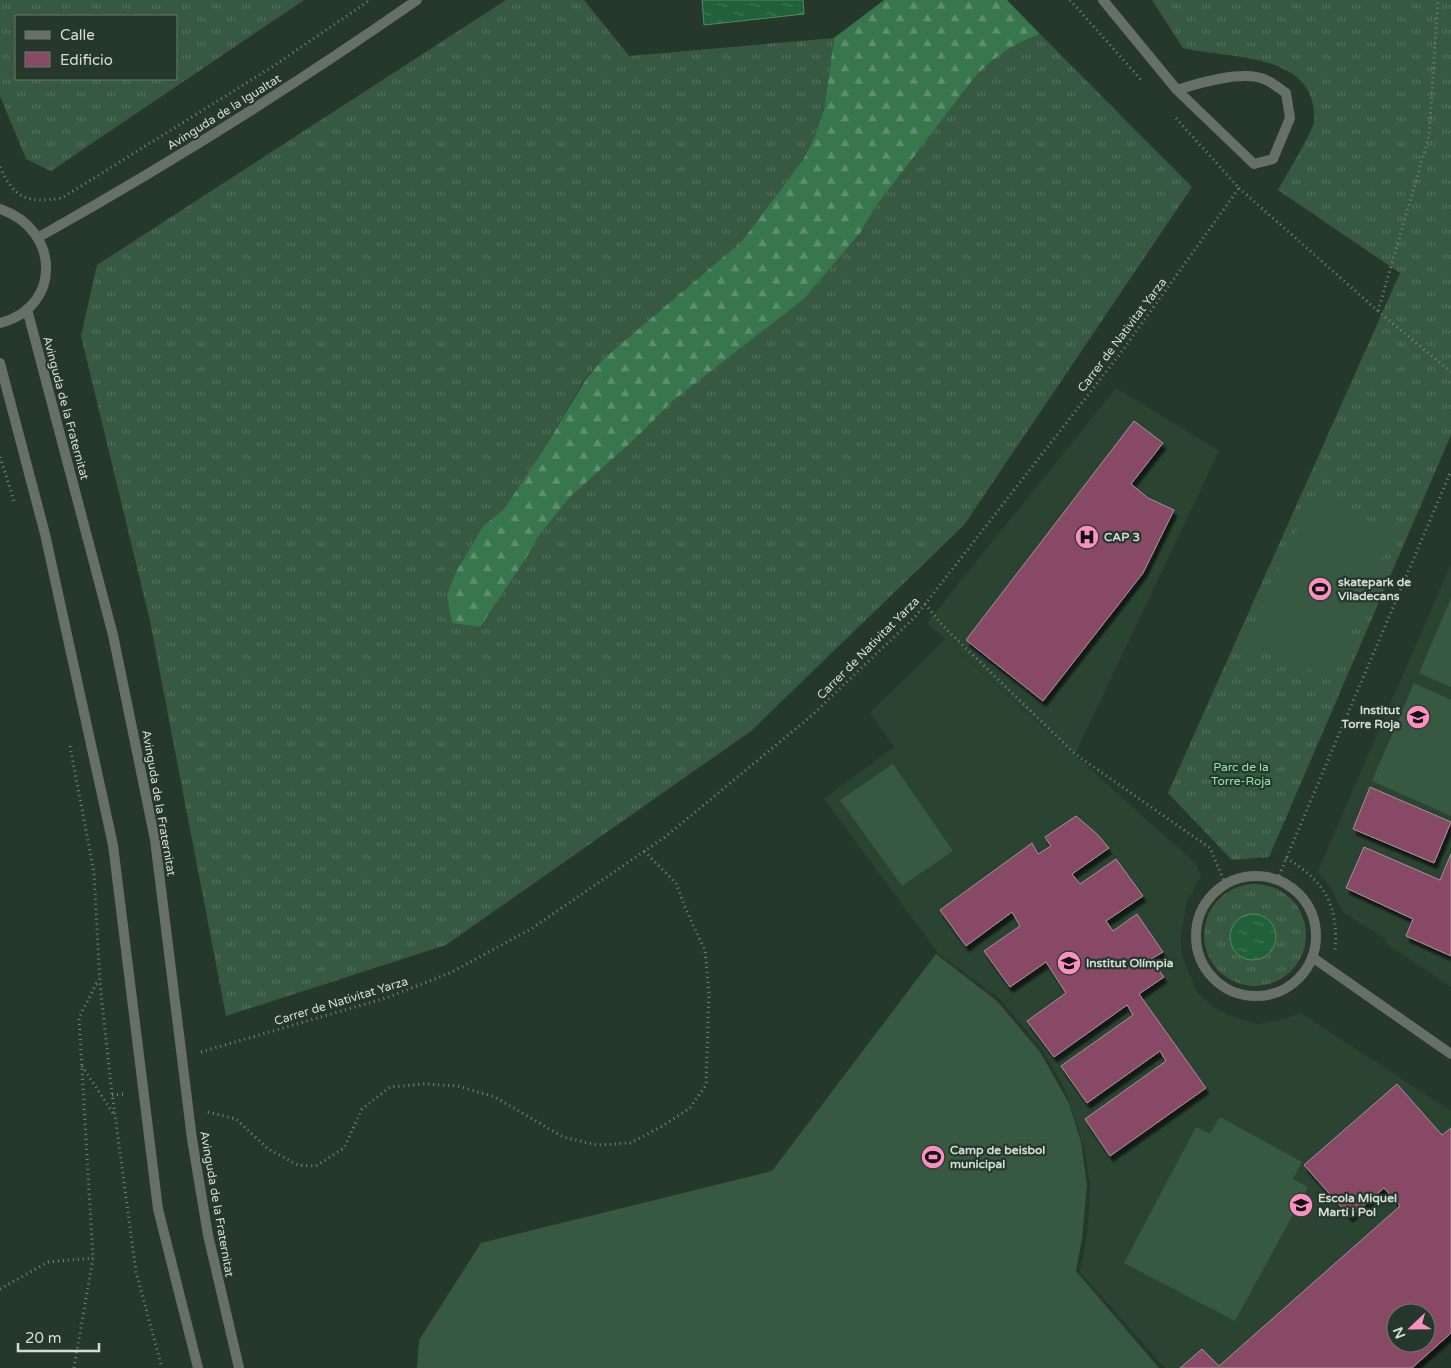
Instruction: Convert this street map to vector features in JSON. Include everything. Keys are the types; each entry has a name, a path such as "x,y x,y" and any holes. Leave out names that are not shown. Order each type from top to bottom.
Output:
{"street":[{"name":"Avinguda de la Igualtat","path":"39,237 111,196 315,71 417,0"},
{"path":"1102,0 1178,90 1254,164 1273,159 1290,118 1286,93 1265,79 1239,77 1209,80 1178,90"},
{"path":"0,208 16,215 29,224 39,237 46,262 46,274 37,298 15,318 0,323"},
{"name":"Avinguda de la Fraternitat","path":"27,309 113,635 155,840 181,1058 208,1235 240,1368"},
{"path":"0,362 45,534 113,845 158,1209 198,1368"},
{"path":"1260,876 1277,880 1293,889 1306,903 1314,920 1316,939 1312,957 1301,975 1285,988 1265,995 1244,995 1225,987 1209,974 1199,956 1196,935 1199,915 1210,897 1225,884 1242,877 1260,876"},
{"path":"1312,957 1451,1054"}],"path":[{"path":"0,167 10,186 22,196 38,202 62,198 272,67 370,0"},
{"path":"1070,0 1148,87"},
{"path":"1378,311 1429,136 1438,0"},
{"path":"1167,109 1238,188 1378,311 1451,372"},
{"name":"Carrer de Nativitat Yarza","path":"181,1058 386,998 450,974 531,929 665,837 810,717 915,616 1120,354 1238,188"},
{"path":"0,457 16,507"},
{"path":"1277,880 1451,471"},
{"path":"925,604 942,626 1075,754 1210,848 1225,884"},
{"path":"90,845 94,873 100,984 136,1272 162,1368"},
{"path":"188,1107 236,1119 268,1149 298,1165 316,1166 344,1148 362,1109 390,1087 424,1084 458,1086 495,1096 563,1137 598,1145 630,1143 661,1127 690,1108 706,1085 708,993 705,950 686,910 676,882 644,851"},
{"path":"1286,858 1308,871 1322,887 1335,915 1338,937 1334,951 1336,956"},
{"path":"74,1368 93,1258 79,1018 96,984 100,984"},
{"path":"82,1065 115,1116"},
{"path":"0,1289 48,1262 93,1258"}],"shaded area":[{"name":"CAP 3","path":"1116,388 1219,451 1075,754 927,623"},
{"name":"Institut Torre Roja","path":"1451,564 1451,987 1385,943 1387,940 1343,912 1331,888 1318,871"},
{"path":"945,639 1196,864 1201,876 1186,903 1181,938 1182,956 1197,992 1211,1005 1227,1015 1257,1024 1285,1019 1301,1013 1451,1111 1451,1335 1436,1348 1436,1303 1386,1303 1386,1353 1430,1353 1413,1368 1165,1368 1080,1272 1088,1229 1090,1185 1085,1150 1066,1091 1043,1050 999,998 939,954 824,799 894,747 870,713"}],"green space":[{"path":"0,0 304,0 51,171 26,159 0,96"},
{"path":"506,0 584,0 629,56 834,38 824,110 815,136 804,158 742,241 602,360 585,379 547,444 504,509 483,526 457,570 479,627 525,560 538,537 571,496 634,440 674,400 804,299 861,232 874,209 974,78 989,63 1004,52 1040,34 1192,187 964,525 751,731 446,945 226,1016 150,621 81,336 97,265"},
{"path":"884,0 1007,0 1040,34 1004,52 989,63 974,78 874,209 861,232 804,299 674,400 634,440 571,496 538,537 525,560 480,627 452,623 447,595 457,570 483,526 504,509 547,444 586,379 602,360 742,241 804,158 815,136 824,110 834,38"},
{"name":"Parc de la Torre-Roja","path":"1152,0 1451,0 1451,435 1269,857 1232,860 1168,793 1400,273 1278,190 1304,145 1314,122 1312,99 1302,82 1287,71 1268,63 1183,48"},
{"name":"skatepark de Viladecans","path":"1312,496 1394,532 1331,677 1245,646"},
{"path":"1451,598 1451,687 1419,673"},
{"path":"1414,683 1451,700 1451,816 1372,781"},
{"path":"893,764 953,851 902,886 840,800"},
{"path":"1255,884 1265,885 1284,892 1298,906 1305,925 1305,945 1298,964 1284,978 1265,985 1255,986 1245,985 1226,978 1212,964 1205,945 1204,935 1205,925 1212,906 1226,892 1245,885"},
{"name":"Camp de beisbol municipal","path":"936,954 997,1001 1040,1052 1069,1103 1081,1142 1087,1185 1082,1239 1076,1271 1159,1368 417,1368 419,1340 481,1243 772,1171"},
{"path":"1220,1117 1302,1162 1293,1179 1308,1187 1235,1321 1124,1263 1196,1127 1210,1134"}],"water":[{"path":"702,0 803,0 804,14 704,25"},
{"path":"1253,914 1266,918 1272,924 1276,937 1272,950 1266,956 1253,960 1240,956 1234,950 1230,937 1234,924 1240,918"}],"building":[{"path":"1134,421 1163,443 1131,484 1148,498 1174,510 1143,573 1043,701 966,640"},
{"path":"1370,787 1451,822 1434,863 1353,829"},
{"path":"1076,816 1097,834 1109,848 1072,874 1080,884 1116,859 1143,896 1106,921 1113,931 1137,914 1163,952 1151,959 1164,977 1139,994 1206,1088 1110,1156 1085,1119 1166,1061 1160,1051 1087,1103 1061,1066 1133,1015 1127,1005 1054,1057 1027,1021 1066,993 1046,962 1010,987 984,951 1020,926 1012,912 966,946 940,910 1032,843 1038,854 1051,846 1045,837"},
{"path":"1364,847 1440,880 1451,854 1451,956 1406,936 1413,919 1346,888"},
{"path":"1397,1084 1442,1135 1451,1128 1451,1333 1436,1346 1436,1303 1386,1303 1386,1353 1429,1353 1412,1368 1180,1368 1202,1349 1219,1366 1400,1206 1384,1188 1350,1217 1304,1165"}],"place":[{"name":"CAP 3","path":"1087,537"},
{"name":"skatepark de Viladecans","path":"1320,589"},
{"name":"Institut Torre Roja","path":"1418,717"},
{"name":"Institut Olímpia","path":"1069,963"},
{"name":"Camp de beisbol municipal","path":"933,1157"},
{"name":"Escola Miquel Martí i Pol","path":"1301,1205"}]}
